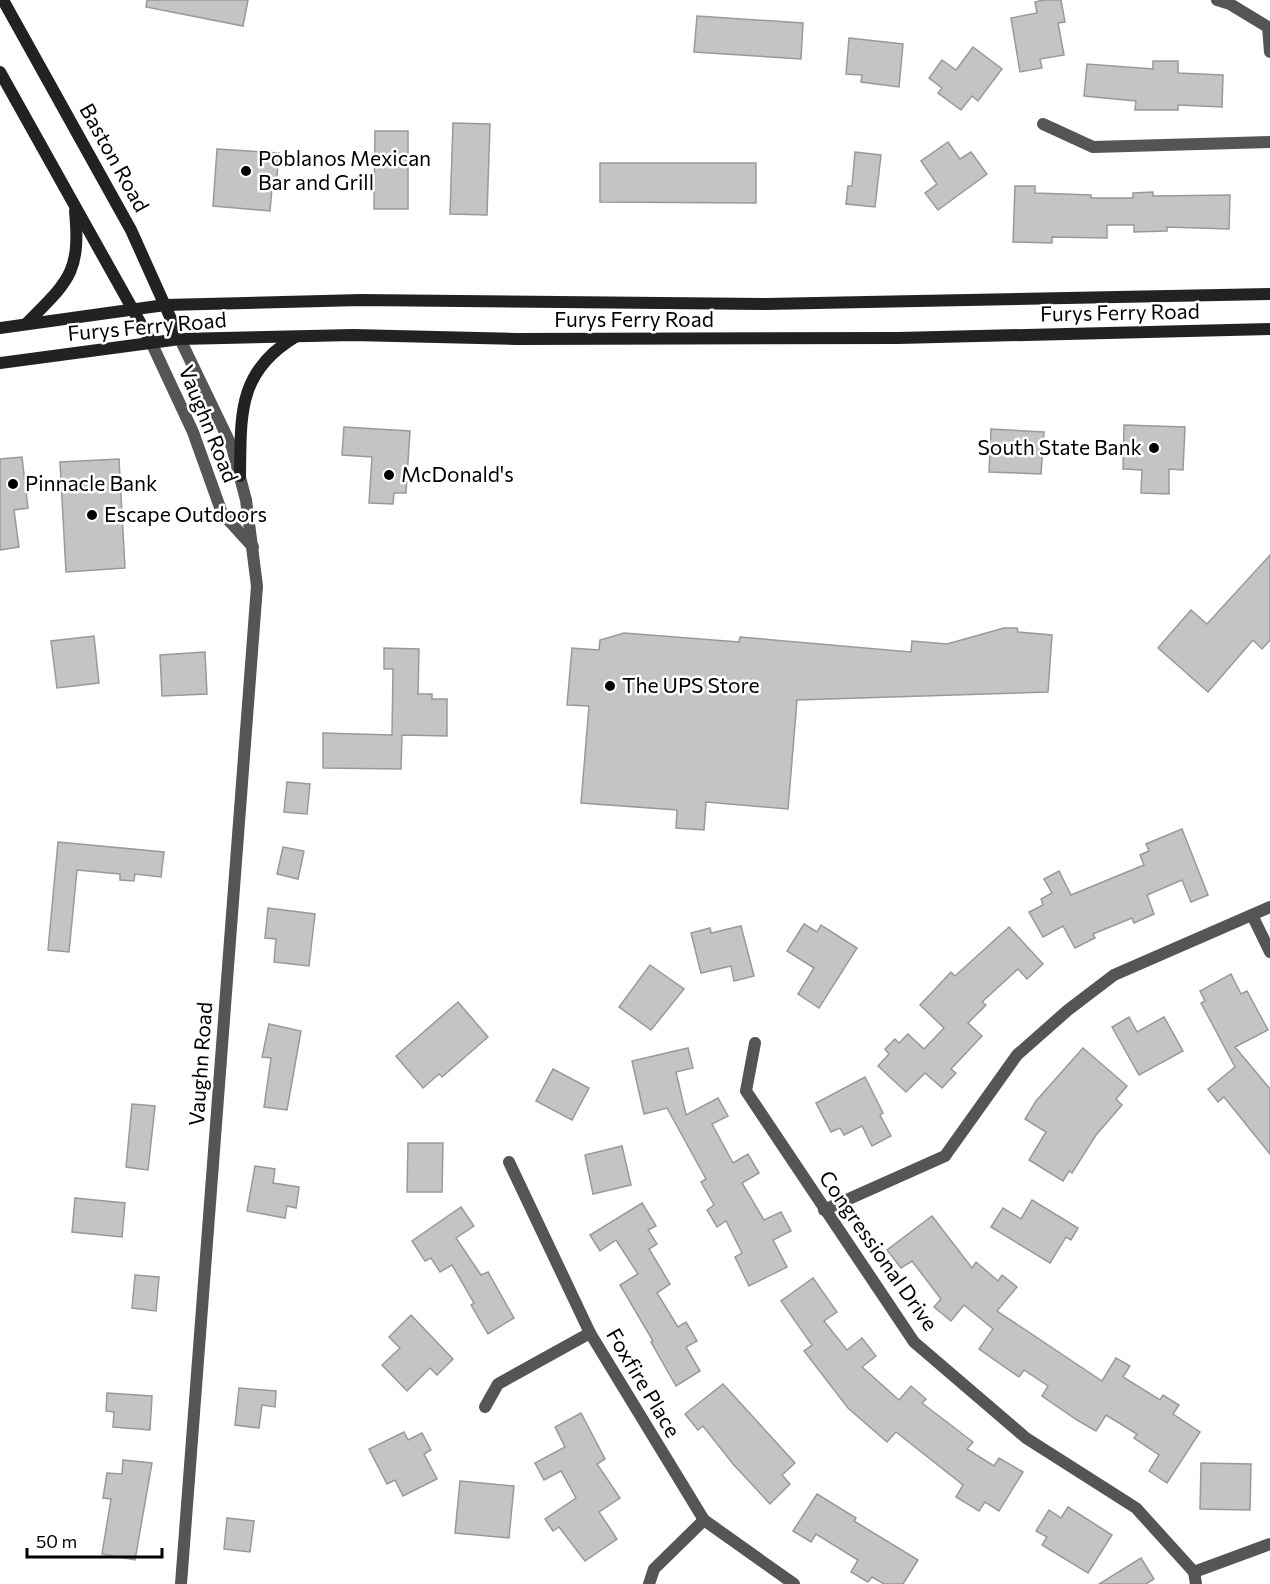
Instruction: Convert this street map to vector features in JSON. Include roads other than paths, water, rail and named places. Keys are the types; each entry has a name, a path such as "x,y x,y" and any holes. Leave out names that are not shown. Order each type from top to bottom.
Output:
{"main road":[{"name":"Baston Road","path":"3,0 132,230 180,339"},
{"path":"0,72 151,342"},
{"path":"26,324 68,281 78,245 75,206"},
{"name":"Furys Ferry Road","path":"0,328 165,305 361,300 766,304 1270,294"},
{"name":"Furys Ferry Road","path":"0,363 180,339 353,335 516,339 886,338 1270,329"},
{"path":"240,476 241,416 253,376 273,350 296,336"}],"street":[{"path":"1217,0 1230,4 1269,26 1270,52"},
{"path":"1043,124 1093,147 1270,142"},
{"name":"Vaughn Road","path":"180,339 232,447 240,476 253,546 257,586 181,1584"},
{"name":"Vaughn Road","path":"151,342 193,432 222,513 253,546"},
{"path":"824,1210 945,1156 1017,1054 1114,975 1270,907"},
{"path":"1252,915 1270,952"},
{"name":"Congressional Drive","path":"754,1043 746,1090 914,1342 1026,1438 1136,1508 1195,1578"},
{"name":"Foxfire Place","path":"509,1162 590,1333 704,1520 794,1584"},
{"path":"485,1407 498,1384 590,1333"},
{"path":"649,1584 654,1569 704,1520"},
{"path":"1195,1578 1270,1544"}],"place":[{"name":"Poblanos Mexican Bar and Grill","path":"246,171"},
{"name":"South State Bank","path":"1154,448"},
{"name":"McDonald's","path":"389,475"},
{"name":"Pinnacle Bank","path":"13,484"},
{"name":"Escape Outdoors","path":"92,515"},
{"name":"The UPS Store","path":"610,686"}]}
